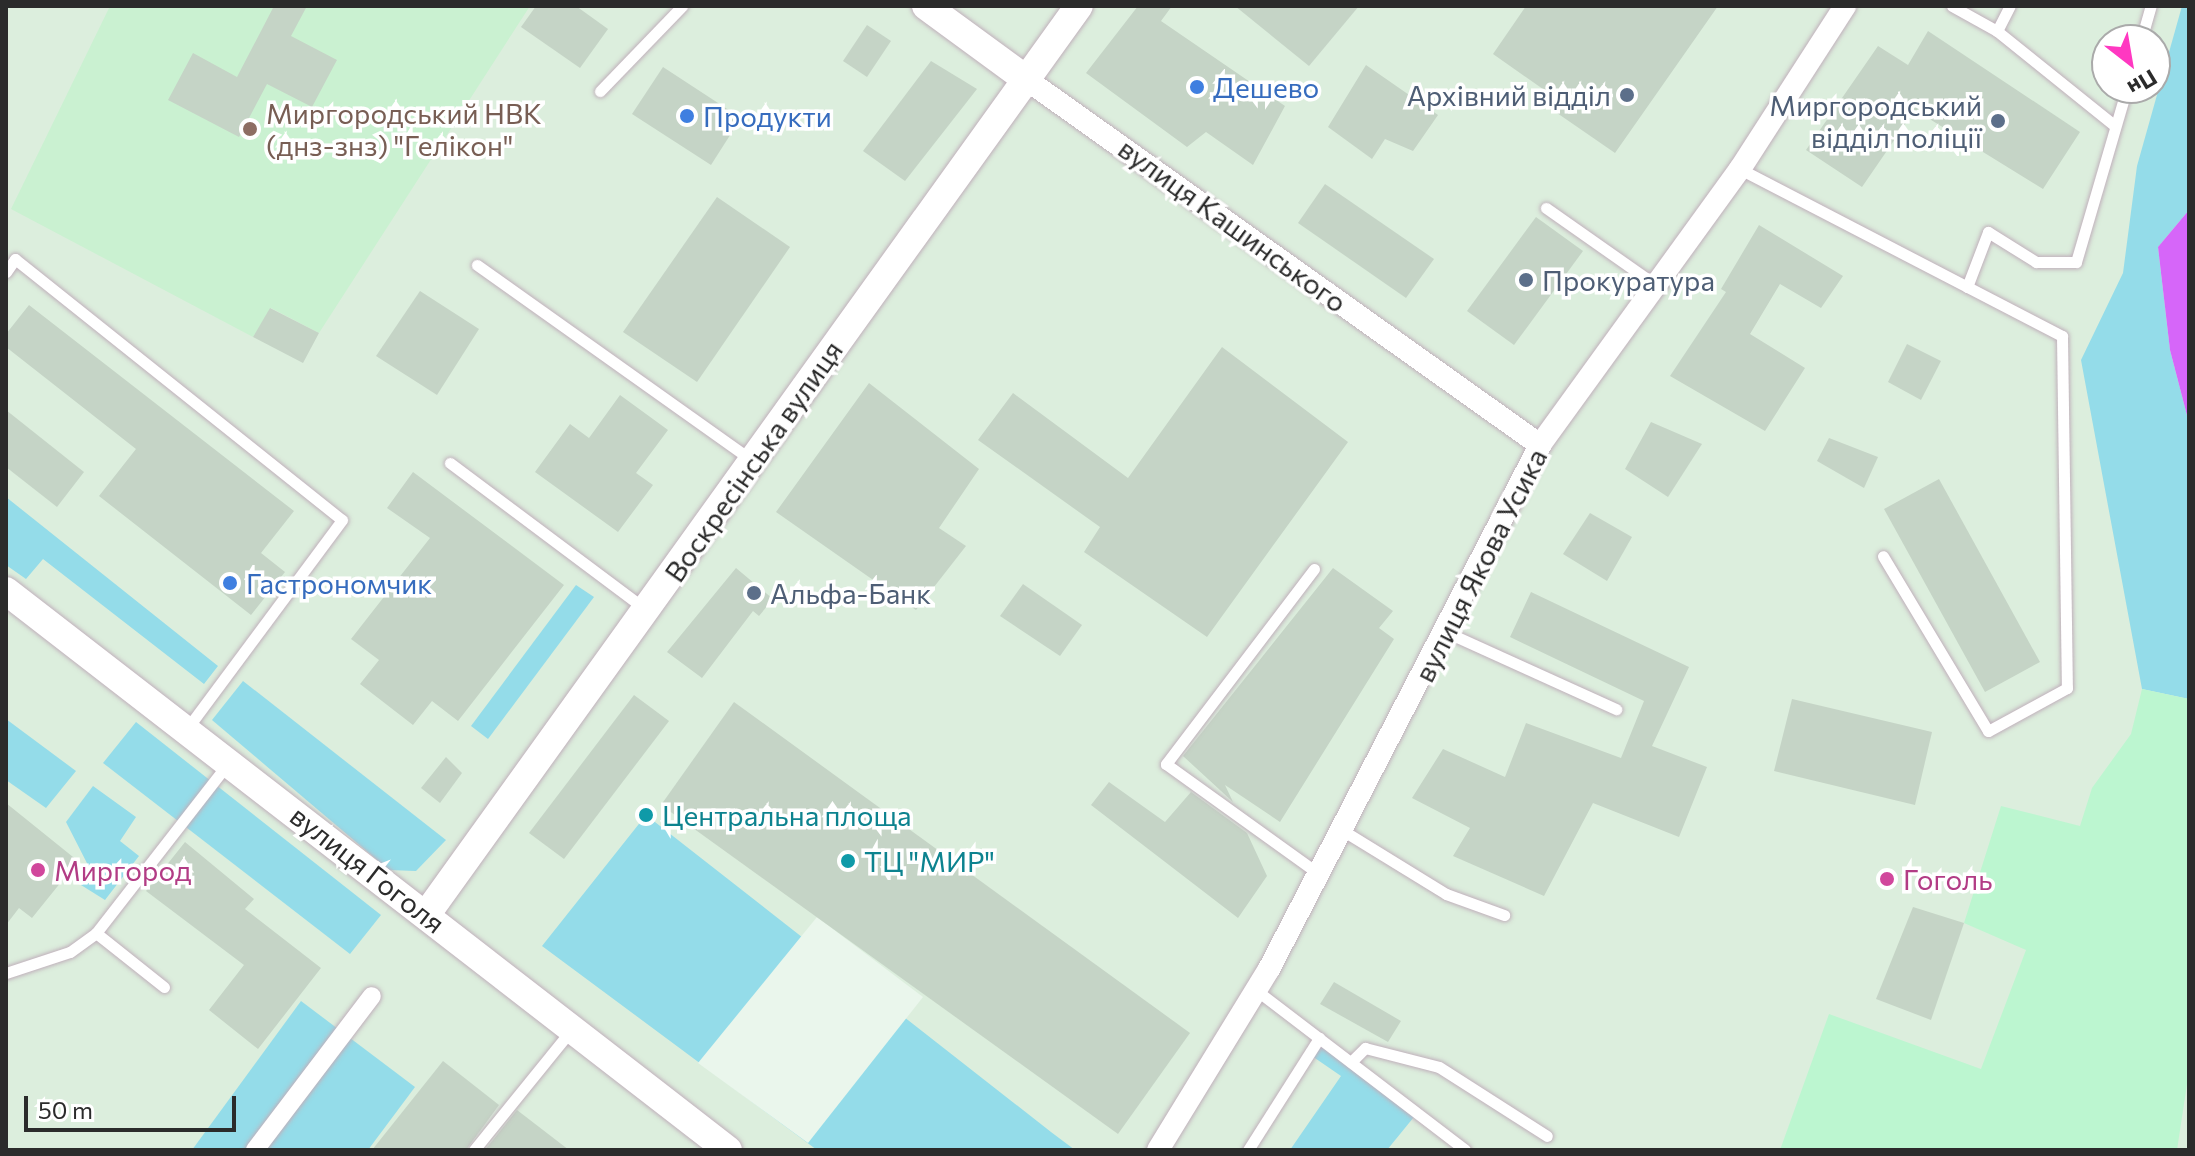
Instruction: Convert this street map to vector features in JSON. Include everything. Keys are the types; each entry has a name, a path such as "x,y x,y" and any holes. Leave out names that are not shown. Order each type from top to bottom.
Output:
{"street":[{"name":"вулиця Кашинського","path":"926,6 1540,445"},
{"name":"Воскресінська вулиця","path":"426,915 648,610 1023,77 1079,6"},
{"name":"вулиця Якова Усика","path":"1158,1150 1256,990 1319,874 1540,445 1740,169 1845,6"},
{"name":"вулиця Гоголя","path":"6,591 574,1027 728,1150"},
{"path":"255,1150 372,996"}],"lane":[{"path":"600,91 682,6"},
{"path":"1952,6 1997,31 2115,126"},
{"path":"1997,31 2010,6"},
{"path":"1967,287 1988,232 2036,262 2076,262 2122,104"},
{"path":"1740,169 2062,336 2067,688 1988,731 1883,556"},
{"path":"1546,208 1657,287"},
{"path":"6,272 15,259 342,520 187,730"},
{"path":"477,265 754,461"},
{"path":"450,463 648,610"},
{"path":"1314,569 1166,764 1319,874"},
{"path":"1446,632 1616,709"},
{"path":"6,973 70,952 96,933 229,761"},
{"path":"1342,830 1446,894 1504,915"},
{"path":"96,933 164,987"},
{"path":"1256,990 1465,1150"},
{"path":"474,1150 574,1027"},
{"path":"1248,1150 1319,1038"},
{"path":"1351,1062 1365,1048 1439,1067 1547,1136"}],"shaded area":[{"name":"Миргородський НВК (днз-знз) \"Гелікон\"","path":"110,6 530,6 319,333 271,308 253,337 11,209"},
{"path":"2182,6 2189,6 2189,210 2158,247 2170,350 2189,423 2189,699 2142,689 2081,360 2123,273 2137,166 2154,104 2171,104 2171,45"},
{"path":"2189,210 2189,423 2170,350 2158,247"},
{"path":"6,497 218,666 204,684 43,559 26,579 6,565"},
{"path":"576,585 594,597 488,739 471,726"},
{"path":"243,681 446,840 416,871 389,870 212,720"},
{"path":"6,719 76,771 46,808 6,780"},
{"path":"136,722 381,915 350,954 103,763"},
{"path":"93,786 136,817 120,841 139,856 105,900 81,885 91,871 66,822"},
{"path":"646,815 1075,1150 817,1150 542,946"},
{"path":"817,917 923,997 808,1143 698,1063"},
{"path":"301,1001 415,1087 368,1150 192,1150"},
{"path":"1319,1038 1418,1112 1387,1150 1290,1150 1341,1076 1309,1054"}],"sand":[{"path":"2142,689 2189,699 2189,1071 2177,1150 1780,1150 1829,1014 1981,1069 2026,950 1964,923 2001,806 2080,826 2092,788 2131,734"}],"building":[{"path":"274,6 307,6 291,36 337,60 312,107 267,84 239,137 168,100 193,53 237,77"},
{"path":"536,6 576,6 608,29 580,68 521,27"},
{"path":"1138,6 1172,6 1161,21 1285,106 1253,165 1206,132 1187,147 1086,73"},
{"path":"1235,6 1359,6 1309,66"},
{"path":"1526,6 1718,6 1615,153 1544,104 1550,94 1493,54"},
{"path":"867,25 891,41 867,77 843,61"},
{"name":"Миргородський відділ поліції","path":"1928,31 2080,132 2043,189 1915,110 1862,187 1806,150 1878,46 1908,65"},
{"path":"931,61 977,89 905,181 863,151"},
{"path":"1366,65 1438,115 1413,151 1385,139 1372,159 1328,127"},
{"name":"Продукти","path":"663,67 741,118 711,165 632,114"},
{"path":"1325,184 1434,259 1406,298 1298,223"},
{"path":"717,197 790,247 697,382 623,332"},
{"path":"1536,217 1583,251 1514,345 1467,311"},
{"path":"1759,225 1843,276 1821,308 1780,284 1750,334 1805,368 1765,431 1670,376 1726,292 1721,289"},
{"path":"420,291 479,329 437,395 376,356"},
{"path":"29,305 294,511 261,553 285,572 251,615 99,496 136,449 6,347 6,334"},
{"path":"270,308 319,333 303,363 253,337"},
{"path":"1907,344 1941,361 1921,400 1888,382"},
{"path":"1222,347 1348,442 1207,637 1084,552 1100,527 978,440 1013,393 1128,478"},
{"path":"869,383 979,469 939,528 966,546 916,610 776,512"},
{"path":"620,395 668,430 636,473 653,485 618,532 535,472 570,424 589,438"},
{"path":"6,410 84,472 57,507 6,467"},
{"path":"1651,422 1702,444 1668,497 1625,469"},
{"path":"1829,438 1878,457 1864,488 1817,461"},
{"path":"413,472 564,585 458,721 432,701 413,725 360,684 379,660 351,639 430,538 387,508"},
{"path":"1939,479 2040,662 1985,692 1884,509"},
{"path":"1590,513 1632,537 1607,581 1563,554"},
{"path":"736,568 773,599 759,616 753,611 702,678 667,652"},
{"path":"1333,568 1393,611 1379,628 1394,639 1280,822 1225,785 1233,802 1183,756"},
{"path":"1023,584 1082,625 1060,656 1000,616"},
{"path":"1531,592 1689,667 1652,746 1707,767 1679,837 1593,803 1544,896 1453,856 1470,828 1412,798 1443,749 1505,777 1526,723 1621,758 1644,701 1510,637"},
{"path":"634,695 669,721 564,859 529,833"},
{"path":"1792,699 1932,732 1915,805 1774,771"},
{"name":"ТЦ \"МИР\"","path":"734,702 1190,1033 1118,1134 661,805"},
{"path":"446,757 462,773 440,803 421,788"},
{"path":"1109,782 1165,822 1191,792 1247,833 1267,876 1238,918 1091,805"},
{"name":"Миргород","path":"6,803 78,861 32,918 19,908 6,925"},
{"path":"185,842 254,899 245,909 321,968 258,1049 209,1010 244,965 146,891"},
{"path":"1913,907 1964,923 1931,1020 1876,999"},
{"path":"1334,982 1401,1021 1388,1042 1320,1004"},
{"path":"443,1061 499,1105 466,1150 372,1150"},
{"path":"517,1110 569,1150 485,1150"}],"place":[{"name":"Дешево","path":"1197,87"},
{"name":"Архівний відділ","path":"1627,95"},
{"name":"Продукти","path":"687,116"},
{"name":"Миргородський відділ поліції","path":"1998,121"},
{"name":"Миргородський НВК (днз-знз) \"Гелікон\"","path":"250,129"},
{"name":"Прокуратура","path":"1526,280"},
{"name":"Гастрономчик","path":"230,583"},
{"name":"Альфа-Банк","path":"754,593"},
{"name":"Центральна площа","path":"646,815"},
{"name":"ТЦ \"МИР\"","path":"848,861"},
{"name":"Миргород","path":"38,870"},
{"name":"Гоголь","path":"1887,879"}]}
